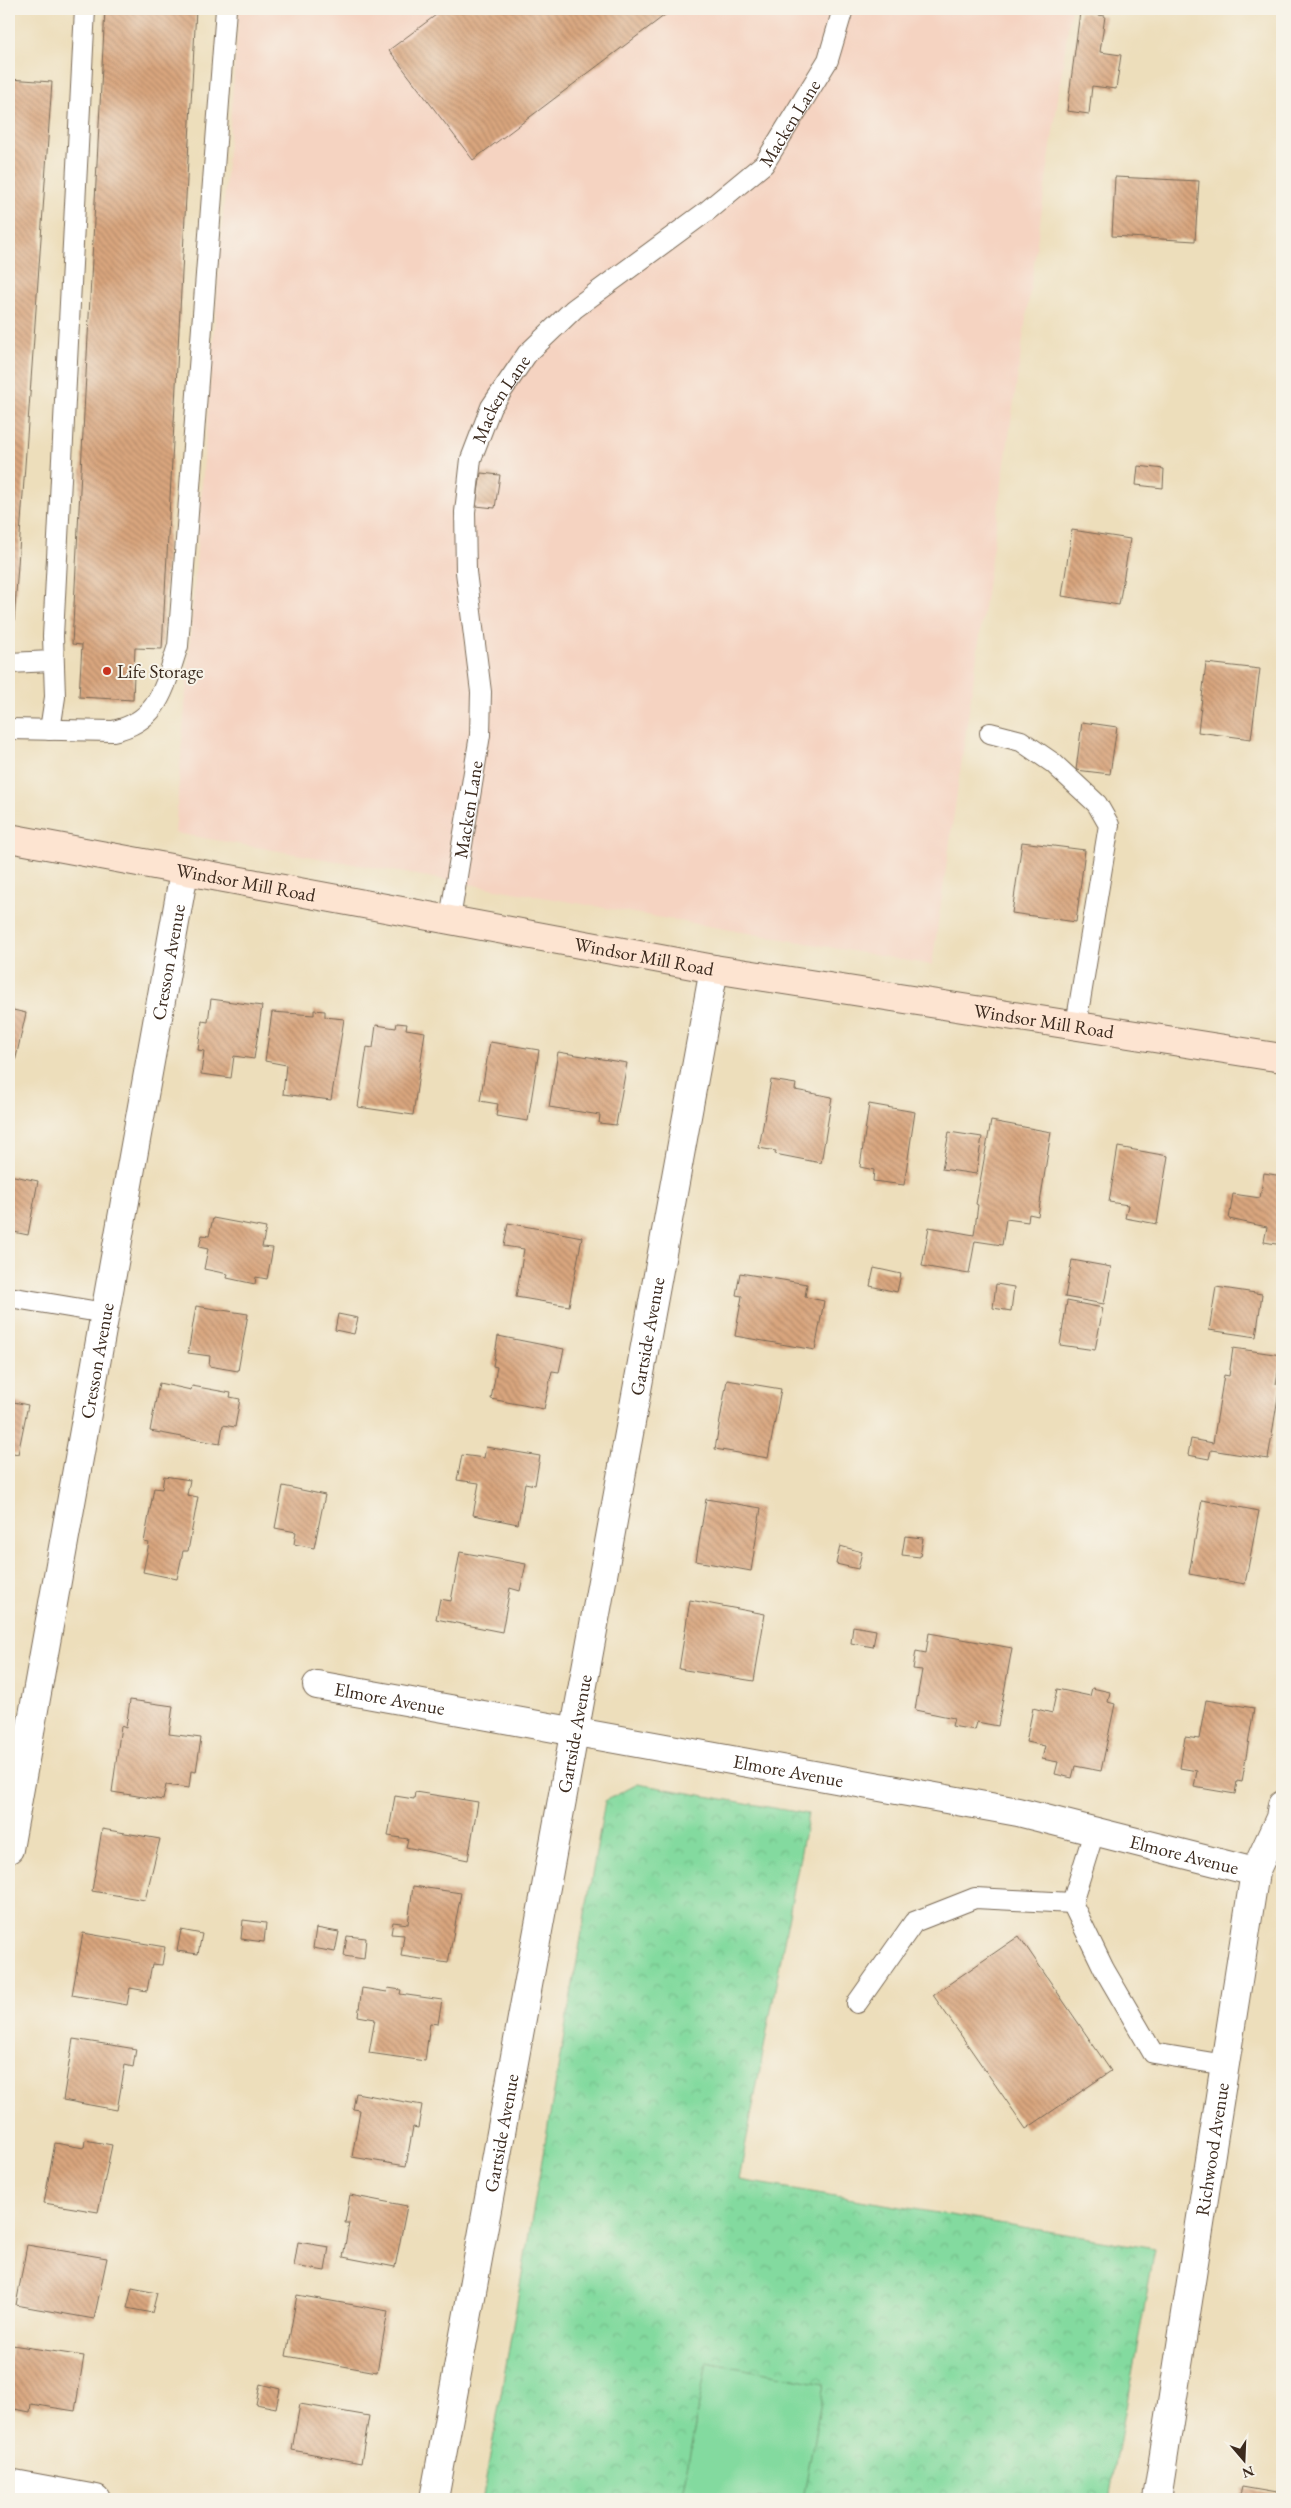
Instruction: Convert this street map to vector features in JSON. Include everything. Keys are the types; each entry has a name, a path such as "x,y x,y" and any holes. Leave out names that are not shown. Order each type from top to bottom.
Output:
{"main road":[{"name":"Windsor Mill Road","path":"9,838 714,969 1282,1058"}],"street":[{"name":"Cresson Avenue","path":"9,1848 184,872"},
{"name":"Gartside Avenue","path":"434,2499 714,969"},
{"name":"Elmore Avenue","path":"317,1685 1018,1812 1255,1872"},
{"name":"Richwood Avenue","path":"1157,2499 1255,1872 1280,1818 1282,1805"},
{"path":"9,2483 96,2499"}],"lane":[{"path":"50,730 55,697 52,661 85,9"},
{"path":"9,729 112,731 128,728 146,718 156,703 178,646 226,9"},
{"name":"Macken Lane","path":"450,919 480,735 481,692 466,572 465,512 472,460 491,407 527,354 574,309 706,211 764,164 828,60 843,9"},
{"path":"9,663 52,661"},
{"path":"990,733 1021,741 1054,763 1097,804 1109,825 1076,1025"},
{"path":"9,1297 104,1313"},
{"path":"1094,1832 1072,1903 1104,1970 1153,2053 1225,2065"},
{"path":"858,2003 914,1922 975,1898 1072,1903"}],"shaded area":[{"path":"239,9 1071,9 932,965 175,833"}],"green space":[{"path":"638,1784 808,1814 739,2180 1155,2249 1109,2499 485,2499 483,2496 605,1801"},
{"path":"707,2362 824,2384 803,2499 681,2499"}],"building":[{"path":"105,9 196,9 162,649 135,648 133,700 79,697 82,645 72,644"},
{"path":"444,9 673,9 473,160 389,50"},
{"path":"1080,12 1105,16 1100,52 1121,55 1116,89 1092,86 1089,114 1067,111"},
{"path":"9,79 52,82 14,622 9,622"},
{"path":"1115,177 1199,181 1195,241 1112,236"},
{"path":"1138,466 1164,469 1163,488 1136,485"},
{"path":"481,473 500,475 495,508 476,506"},
{"path":"1072,530 1130,539 1119,605 1062,596"},
{"path":"1206,663 1260,669 1251,739 1198,732"},
{"path":"1082,722 1117,727 1110,774 1076,770"},
{"path":"1022,842 1085,850 1076,922 1012,913"},
{"path":"211,999 262,1006 254,1059 234,1056 231,1078 201,1074 204,1051 198,1050 202,1021 208,1022"},
{"path":"9,1009 26,1013 13,1071 9,1070"},
{"path":"314,1010 325,1011 325,1017 344,1019 331,1100 283,1094 286,1065 265,1061 272,1012 314,1015"},
{"path":"397,1023 407,1024 406,1029 425,1032 413,1115 358,1107 367,1047 373,1048 376,1025 396,1028"},
{"path":"490,1042 539,1050 528,1121 496,1116 498,1104 480,1101"},
{"path":"558,1052 627,1063 616,1125 599,1123 600,1115 549,1107"},
{"path":"771,1080 796,1084 795,1090 832,1097 821,1163 775,1154 776,1151 759,1148"},
{"path":"869,1104 915,1112 904,1185 873,1181 874,1170 860,1167"},
{"path":"991,1121 1051,1132 1038,1216 1029,1214 1028,1222 1006,1219 1002,1245 975,1241 969,1274 922,1266 929,1227 974,1235 978,1205 976,1204"},
{"path":"949,1132 982,1137 976,1174 942,1169"},
{"path":"1118,1147 1168,1156 1157,1224 1125,1218 1128,1205 1109,1202"},
{"path":"1264,1173 1282,1176 1282,1245 1264,1242 1267,1227 1229,1219 1233,1194 1260,1198"},
{"path":"9,1175 38,1181 28,1235 9,1231"},
{"path":"213,1218 266,1228 262,1247 273,1248 267,1279 256,1277 255,1284 227,1278 228,1274 204,1269 208,1249 199,1247 202,1235 209,1236"},
{"path":"508,1223 582,1237 569,1306 516,1297 524,1249 504,1246"},
{"path":"1072,1260 1111,1267 1104,1304 1065,1297"},
{"path":"874,1268 901,1274 897,1292 870,1286"},
{"path":"740,1273 807,1284 805,1297 824,1301 815,1350 735,1336 742,1296 736,1295"},
{"path":"996,1284 1014,1287 1011,1311 993,1308"},
{"path":"1216,1287 1262,1294 1256,1337 1209,1330"},
{"path":"1067,1301 1103,1308 1095,1350 1060,1345"},
{"path":"196,1306 248,1314 238,1371 209,1366 210,1356 188,1353"},
{"path":"338,1314 358,1318 354,1334 335,1330"},
{"path":"498,1336 564,1349 559,1372 552,1371 544,1409 491,1399 497,1367 493,1366"},
{"path":"1233,1348 1281,1355 1276,1384 1280,1385 1268,1459 1211,1450 1209,1459 1188,1455 1191,1439 1213,1443 1224,1375 1229,1376"},
{"path":"727,1380 781,1389 768,1458 715,1449"},
{"path":"159,1383 191,1390 192,1386 231,1393 230,1397 240,1399 235,1427 223,1425 220,1444 150,1431"},
{"path":"9,1401 28,1405 18,1454 9,1452"},
{"path":"486,1447 540,1456 535,1485 525,1483 518,1524 473,1515 479,1483 457,1480 462,1455 484,1458"},
{"path":"164,1476 190,1480 187,1495 198,1497 188,1551 183,1551 177,1579 143,1572 149,1543 144,1542 154,1488 162,1489"},
{"path":"283,1486 325,1495 314,1548 294,1544 296,1532 275,1528"},
{"path":"706,1499 761,1508 751,1571 696,1561"},
{"path":"1202,1500 1259,1511 1245,1584 1189,1574"},
{"path":"905,1536 923,1538 920,1557 902,1555"},
{"path":"840,1546 862,1552 858,1569 836,1564"},
{"path":"460,1552 526,1564 520,1591 510,1588 502,1632 436,1619 440,1599 451,1601"},
{"path":"690,1600 765,1614 754,1681 679,1669"},
{"path":"853,1626 876,1630 873,1647 851,1643"},
{"path":"929,1633 1012,1648 998,1726 977,1722 975,1730 952,1726 954,1718 915,1710 922,1670 913,1669 916,1651 926,1653"},
{"path":"1092,1688 1110,1692 1108,1702 1115,1704 1101,1771 1075,1766 1072,1778 1055,1774 1058,1762 1042,1759 1045,1746 1026,1742 1033,1708 1052,1713 1057,1689 1090,1696"},
{"path":"130,1700 173,1706 169,1734 201,1738 196,1772 191,1771 189,1788 166,1785 163,1800 112,1792 121,1726 126,1728"},
{"path":"1206,1700 1254,1708 1242,1782 1237,1781 1235,1794 1194,1787 1197,1771 1180,1768 1185,1737 1199,1739"},
{"path":"415,1792 478,1802 468,1860 406,1847 408,1839 388,1836 395,1796 414,1799"},
{"path":"102,1829 160,1839 145,1900 92,1891"},
{"path":"413,1886 461,1893 448,1963 401,1956 404,1935 391,1934 393,1922 408,1924"},
{"path":"243,1920 266,1923 264,1942 241,1939"},
{"path":"316,1928 339,1932 335,1952 313,1948"},
{"path":"181,1930 202,1934 198,1954 177,1951"},
{"path":"83,1933 165,1947 162,1965 152,1964 147,1991 130,1988 127,2005 72,1995"},
{"path":"347,1936 366,1938 364,1959 344,1956"},
{"path":"1019,1936 1111,2071 1026,2129 933,1995"},
{"path":"362,1988 387,1992 388,1988 401,1990 400,1994 442,2000 438,2024 430,2023 425,2061 369,2053 375,2019 358,2016"},
{"path":"73,2039 136,2049 133,2067 125,2065 117,2110 63,2100"},
{"path":"356,2093 422,2105 418,2128 413,2127 406,2166 352,2157 360,2110 353,2109"},
{"path":"85,2140 112,2145 98,2212 44,2203 55,2143 84,2148"},
{"path":"350,2195 407,2206 395,2267 343,2257 349,2223 345,2223"},
{"path":"298,2242 329,2247 325,2271 294,2266"},
{"path":"27,2245 107,2258 94,2319 16,2305"},
{"path":"132,2288 157,2293 152,2313 127,2308"},
{"path":"297,2295 388,2311 377,2372 286,2356"},
{"path":"12,2345 84,2356 75,2411 31,2404 30,2412 9,2408 9,2363"},
{"path":"260,2384 280,2389 276,2408 256,2404"},
{"path":"300,2404 369,2416 361,2463 292,2450"},
{"path":"1242,2487 1282,2494 1282,2499 1239,2499"}],"place":[{"name":"Life Storage","path":"107,671"}]}
